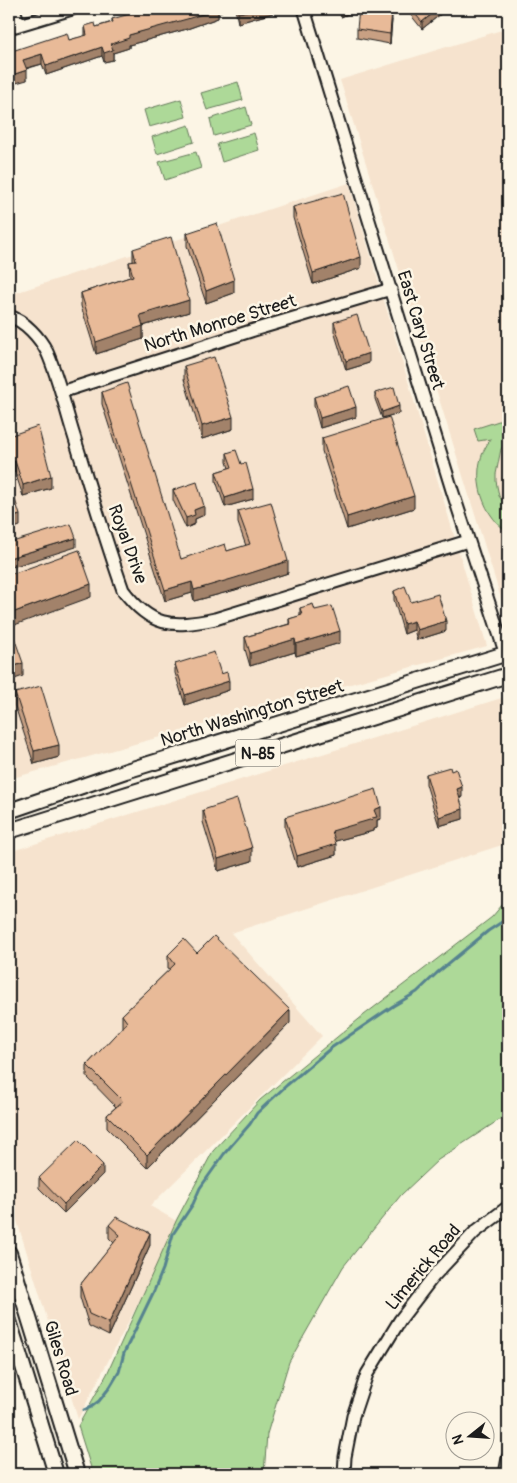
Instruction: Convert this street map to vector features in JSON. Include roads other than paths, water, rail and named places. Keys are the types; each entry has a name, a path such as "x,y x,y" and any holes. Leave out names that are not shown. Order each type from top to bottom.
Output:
{"main road":[{"name":"North Washington Street","path":"9,811 126,771 508,656"},
{"name":"N-85","path":"9,831 508,675"},
{"name":"Giles Road","path":"9,1253 77,1474"},
{"path":"9,1321 56,1474"}],"street":[{"path":"14,9 14,26 72,9"},
{"name":"East Cary Street","path":"304,9 468,541 508,656"},
{"name":"North Monroe Street","path":"61,392 257,329 390,289"},
{"name":"Royal Drive","path":"9,316 25,325 37,337 46,352 61,392 123,590 133,604 148,616 163,623 190,624 215,619 468,541"},
{"name":"Limerick Road","path":"344,1474 353,1416 367,1374 400,1320 433,1277 475,1232 508,1207"},
{"path":"505,1474 508,1458"}],"waterway":[{"path":"84,1410 99,1401 119,1372 124,1353 163,1269 173,1234 193,1204 200,1188 257,1113 331,1048 417,992 488,931 508,918"}]}
